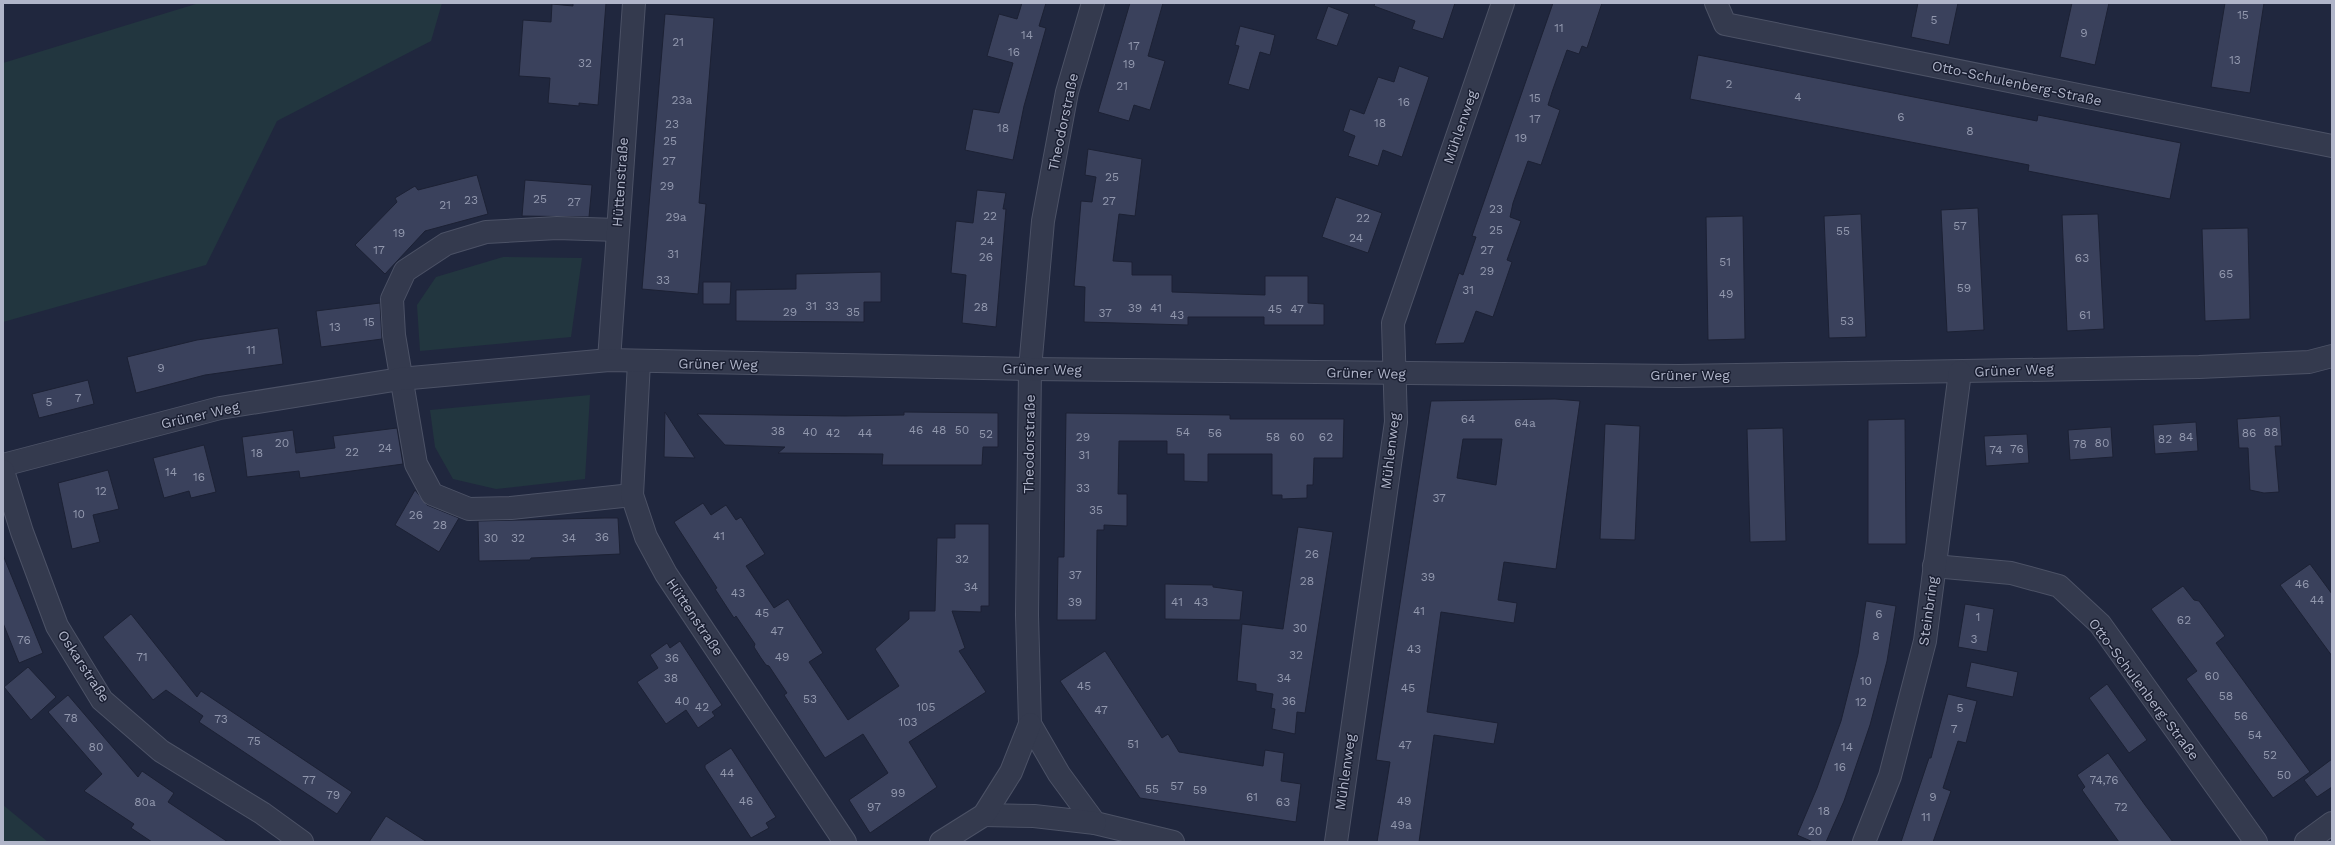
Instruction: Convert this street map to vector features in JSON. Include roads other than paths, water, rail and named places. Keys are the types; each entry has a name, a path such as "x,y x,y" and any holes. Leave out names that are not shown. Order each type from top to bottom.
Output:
{"street":[{"name":"Hüttenstraße","path":"609,360 634,3"},
{"name":"Theodorstraße","path":"1093,3 1067,92 1043,221 1030,369 1027,615 1030,724 1060,774 1095,823"},
{"name":"Mühlenweg","path":"1336,842 1396,422 1393,323 1503,3"},
{"name":"Otto-Schulenberg-Straße","path":"1716,3 1725,24 2332,146"},
{"path":"617,230 557,228 486,232 446,244 405,271 392,299 394,335 400,379 416,464 432,494 469,509 511,508 632,495"},
{"name":"Grüner Weg","path":"3,465 220,408 400,379 609,360 639,362 1030,369 1679,376 1960,372 2073,368 2207,367 2309,362 2332,356"},
{"name":"Hüttenstraße","path":"639,362 632,495 646,537 666,574 845,842"},
{"name":"Steinbring","path":"1864,842 1890,776 1925,641 1960,372"},
{"name":"Oskarstraße","path":"3,471 22,532 58,626 102,700 161,751 262,813 302,842"},
{"name":"Otto-Schulenberg-Straße","path":"1934,566 2011,573 2059,586 2100,624 2256,842"},
{"path":"940,842 984,815 1011,772 1030,724"},
{"path":"984,815 1034,816 1095,823 1173,842"},
{"path":"2306,842 2332,823"}]}
